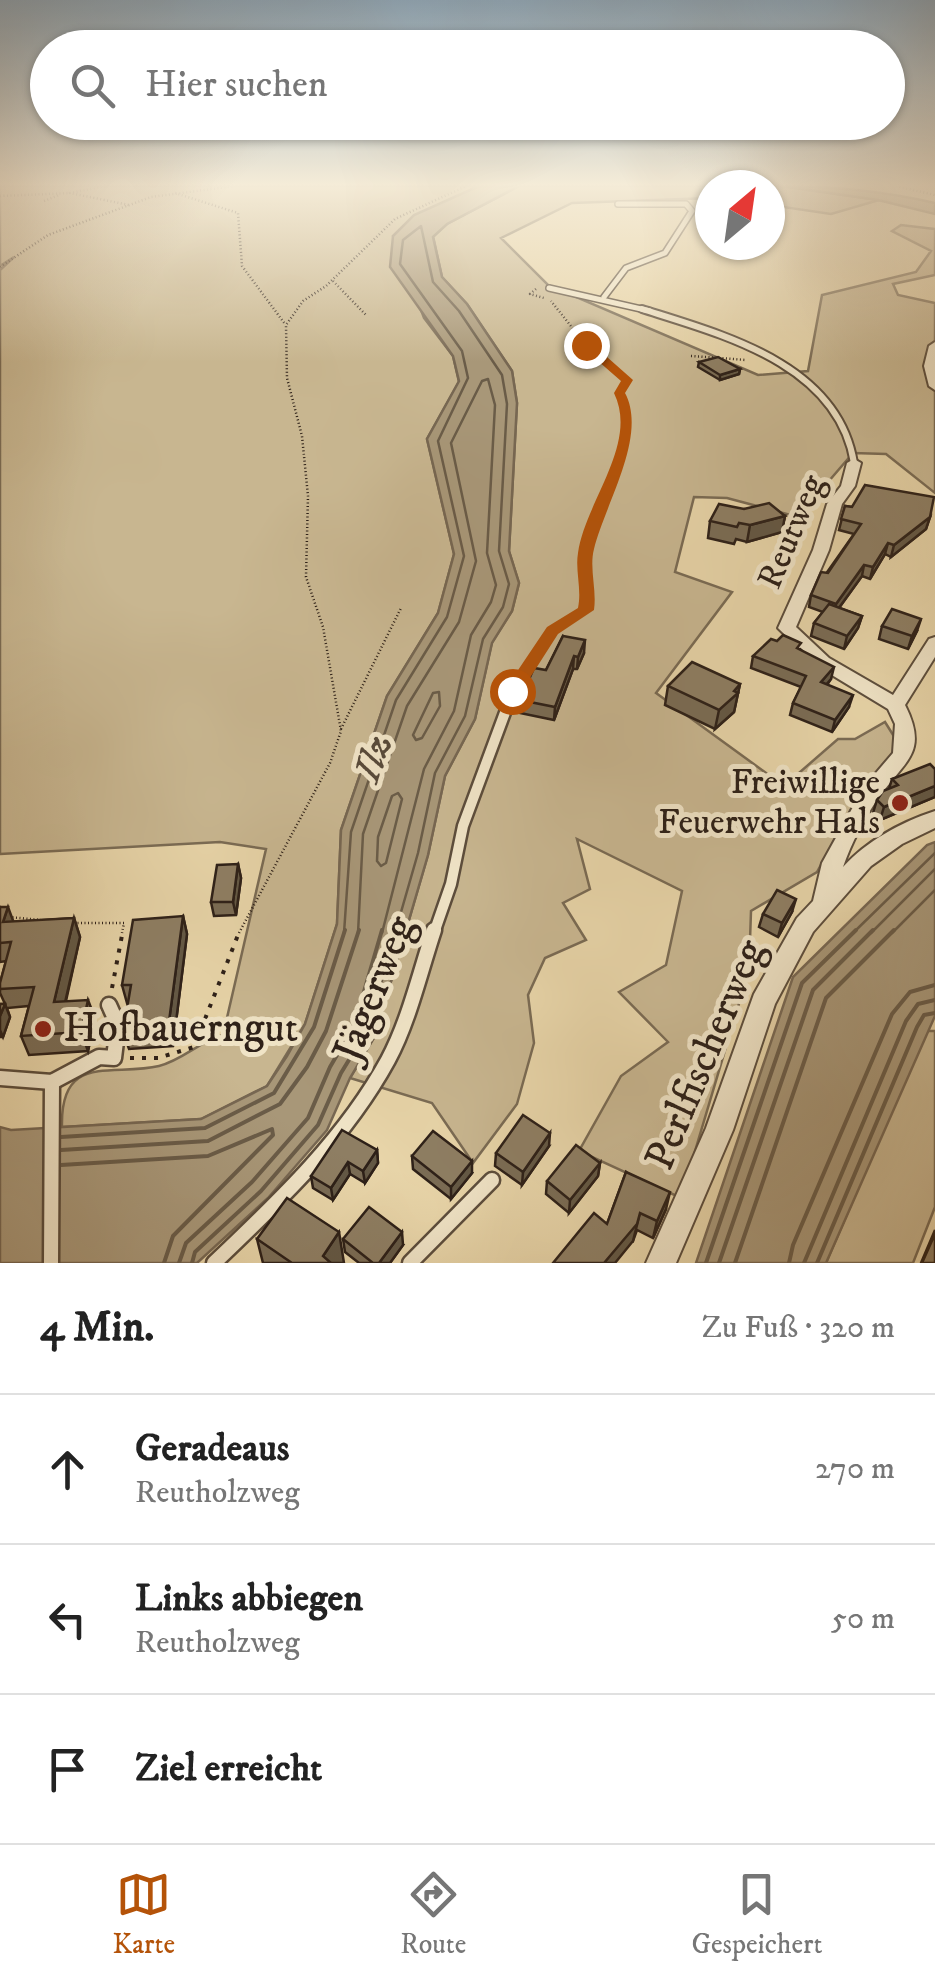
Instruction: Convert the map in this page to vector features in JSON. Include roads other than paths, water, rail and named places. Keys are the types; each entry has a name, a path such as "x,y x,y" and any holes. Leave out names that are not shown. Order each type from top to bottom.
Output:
{"street":[{"path":"935,346 930,366 935,386"},
{"name":"Reutweg","path":"854,463 848,486 834,504 788,628 823,662 896,705"},
{"path":"823,905 833,863 844,841 872,792 903,755 905,724 896,705 935,643"},
{"name":"Perlfischerweg","path":"661,1263 719,1130 763,1002 805,926 863,860 894,838 935,819"}],"lane":[{"path":"604,297 626,268 665,252 670,245"},
{"path":"549,288 604,297 685,324 782,364 806,380 829,405 852,438 854,463"},
{"name":"Jägerweg","path":"214,1263 287,1193 351,1117 389,1058 451,884 462,826 512,691"},
{"path":"0,1078 52,1082 99,1057 114,1058 118,1025 110,1004"},
{"path":"50,1263 52,1082"},
{"path":"410,1263 492,1180"}],"water":[{"name":"Ilz","path":"392,245 435,245 442,277 467,304 512,371 517,403 509,551 519,583 512,611 492,643 475,719 445,776 428,855 375,1036 350,1078 327,1130 268,1198 197,1263 0,1263 0,1127 11,1130 201,1119 267,1086 305,1024 337,924 341,830 387,696 438,613 454,554 427,439 459,381 453,356 390,267"},
{"path":"935,842 935,1016 826,1263 696,1263 793,977 927,845"}],"place":[{"name":"Freiwillige Feuerwehr Hals","path":"900,803"},
{"name":"Hofbauerngut","path":"43,1029"}]}
